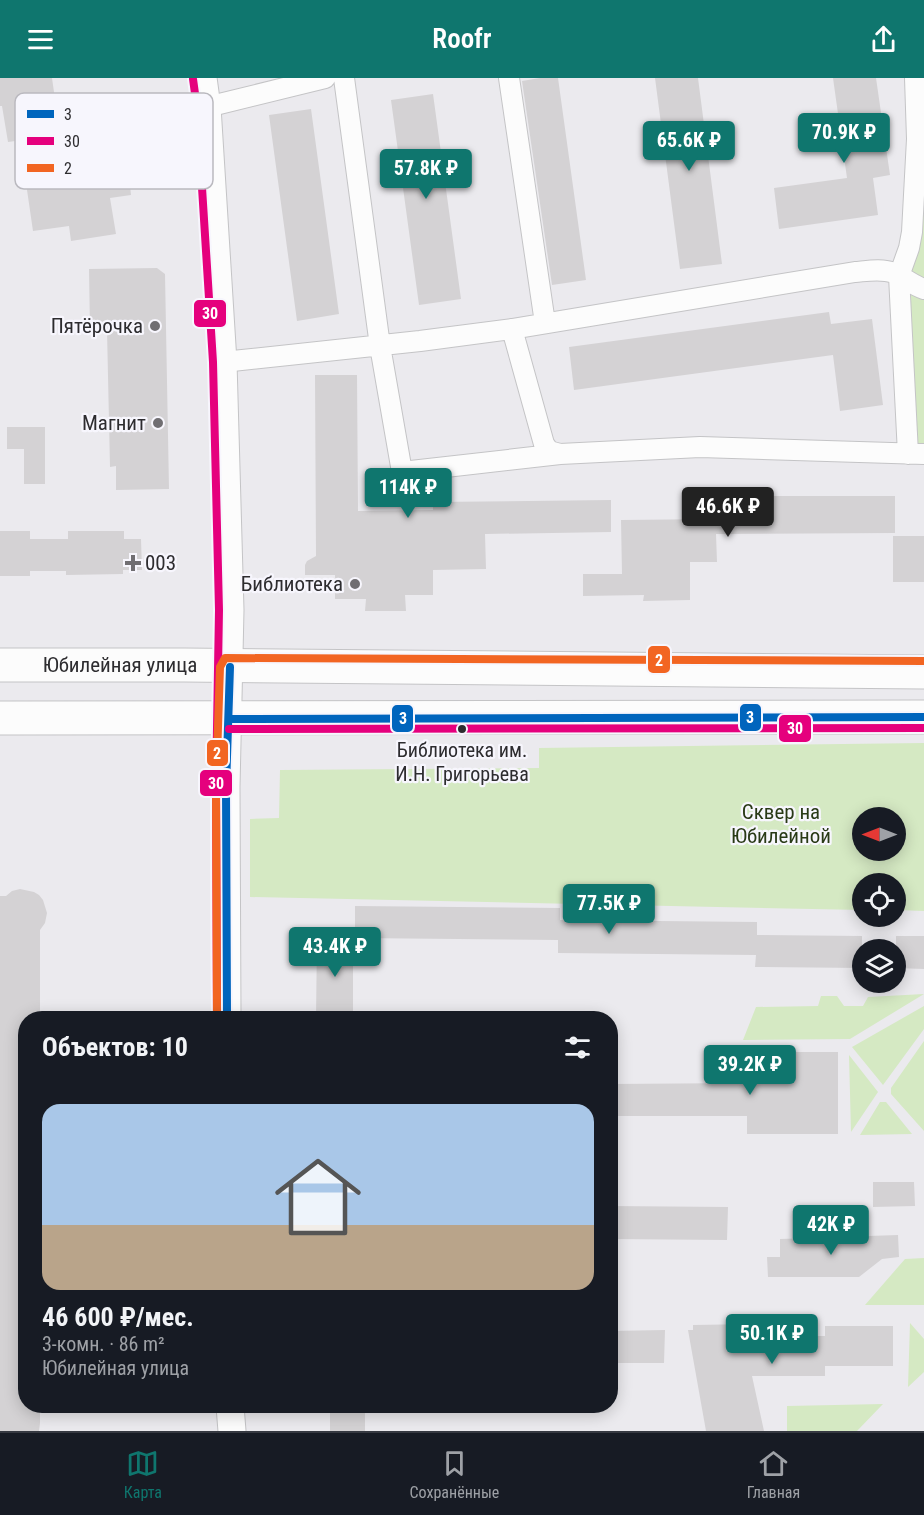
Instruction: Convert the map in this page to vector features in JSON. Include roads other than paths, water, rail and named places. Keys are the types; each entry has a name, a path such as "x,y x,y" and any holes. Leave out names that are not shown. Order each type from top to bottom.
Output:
{"highway":[{"name":"Юбилейная улица","path":"0,665 924,672"},
{"path":"0,718 924,717"}],"main road":[{"path":"203,78 205,93"},
{"path":"212,189 223,362 228,522 230,667 226,787 227,1011"},
{"path":"231,1413 232,1431"}],"street":[{"path":"213,106 325,78"},
{"path":"344,78 380,346 402,472 560,454 700,447 916,454 899,276 912,232 920,138 915,78"},
{"path":"508,78 545,323"},
{"path":"223,362 380,346 512,329 855,272 887,271 924,289"},
{"path":"512,329 544,444 549,451 560,454"}],"place":[{"name":"Пятёрочка","path":"155,326"},
{"name":"Магнит","path":"158,423"},
{"name":"003","path":"133,563"},
{"name":"Библиотека","path":"355,584"},
{"name":"Библиотека им. И.Н. Григорьева","path":"462,729"}],"park label":[{"name":"Сквер на Юбилейной","path":"781,824"}]}
